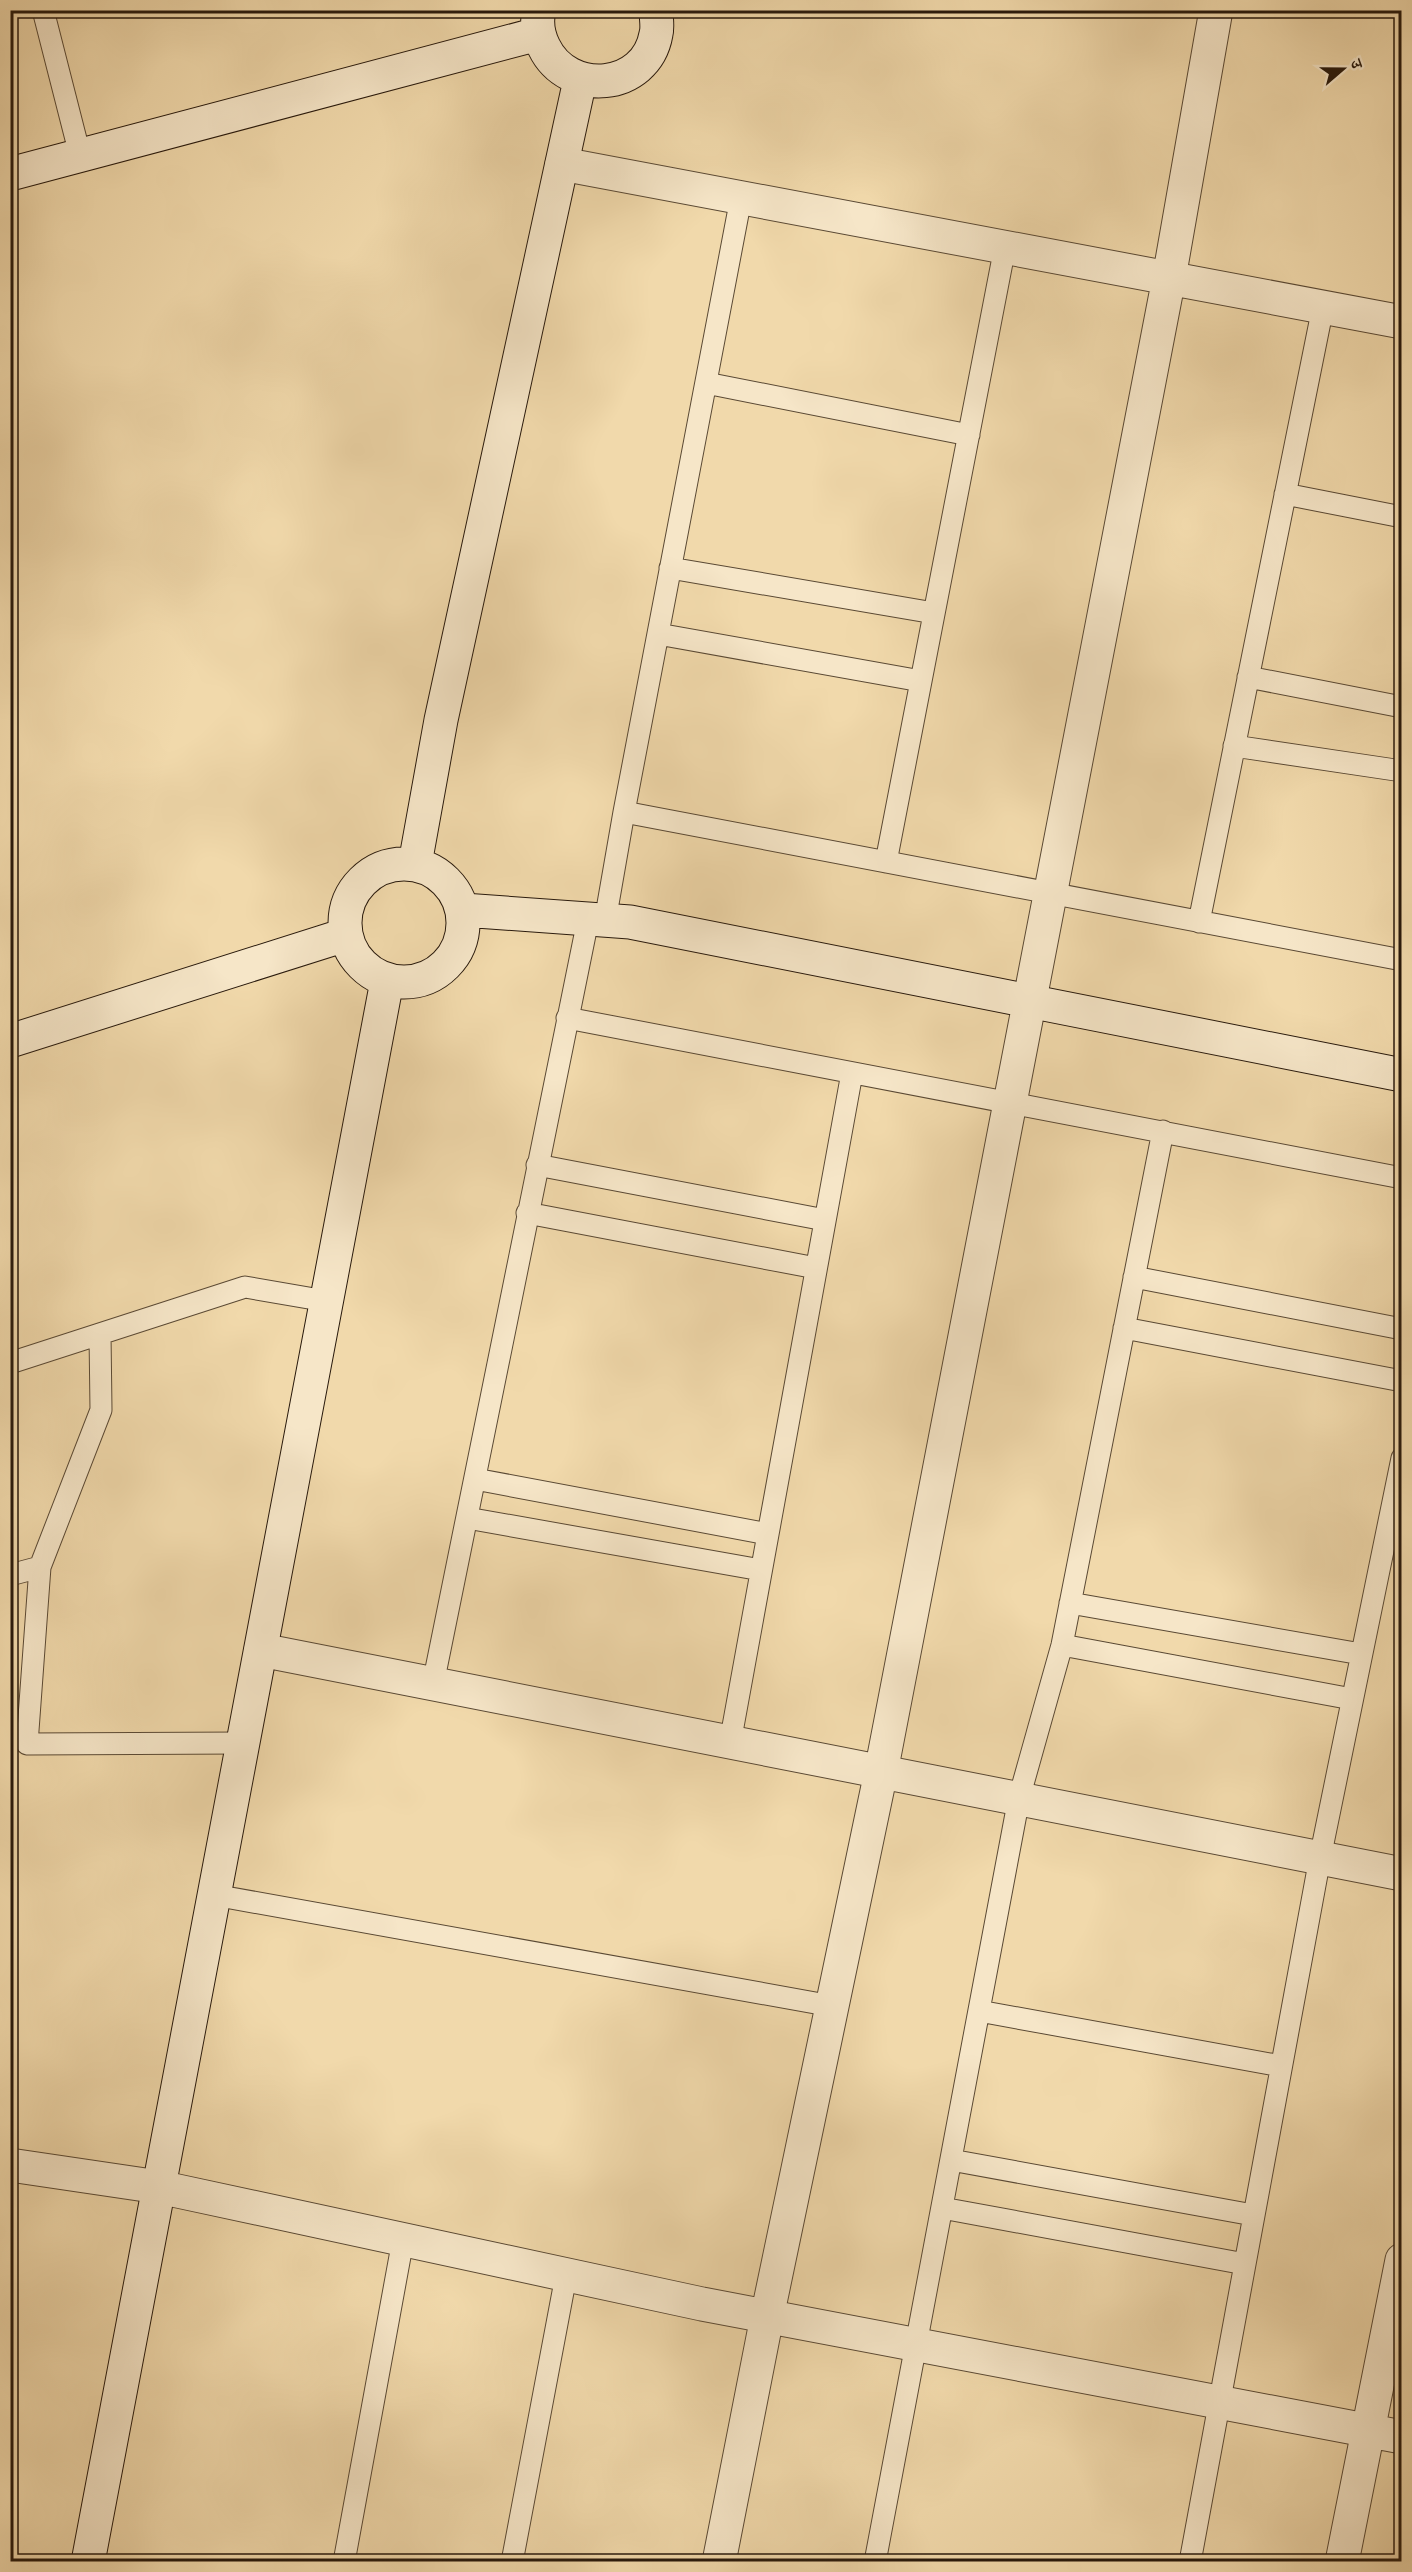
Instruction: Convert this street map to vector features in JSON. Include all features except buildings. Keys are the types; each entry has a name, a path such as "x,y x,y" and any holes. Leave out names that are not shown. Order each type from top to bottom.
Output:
{"street":[{"path":"10,174 538,22 550,60 564,72 580,80 610,81 635,69 648,55 656,34 656,10"},
{"path":"719,2562 767,2317 881,1772 1169,278 1216,10"},
{"path":"415,864 441,720 580,80"},
{"path":"562,164 1401,322"},
{"path":"392,864 415,864 437,872 454,889 463,910 463,934 455,956 442,970 417,982 387,981 372,974 357,961 345,935 345,914 354,890 363,879 392,864"},
{"path":"463,910 630,922 1401,1075"},
{"path":"10,1041 345,935"},
{"path":"88,2562 387,981"},
{"path":"261,1650 1401,1874"},
{"path":"10,2165 159,2187 566,2276 767,2317 1401,2437"},
{"path":"1342,2562 1401,2260"}],"lane":[{"path":"43,10 80,155"},
{"path":"433,1684 567,1018 597,920 624,812 741,198"},
{"path":"886,862 1005,247"},
{"path":"1199,922 1323,307"},
{"path":"705,383 969,435"},
{"path":"1285,494 1401,517"},
{"path":"670,568 934,613"},
{"path":"658,634 921,681"},
{"path":"1248,677 1401,707"},
{"path":"1234,746 1401,771"},
{"path":"624,812 1401,960"},
{"path":"567,1018 1401,1178"},
{"path":"730,1743 852,1073"},
{"path":"875,2562 1019,1798 1062,1645 1163,1131"},
{"path":"537,1165 825,1220"},
{"path":"527,1213 816,1268"},
{"path":"1134,1277 1401,1329"},
{"path":"10,1363 245,1287 326,1301"},
{"path":"1124,1328 1401,1381"},
{"path":"100,1334 100,1410 40,1567 20,1724 27,1744 243,1743"},
{"path":"1190,2562 1320,1858 1401,1458"},
{"path":"475,1479 768,1534"},
{"path":"467,1518 761,1570"},
{"path":"10,1575 40,1567"},
{"path":"1070,1603 1361,1654"},
{"path":"1062,1645 1352,1699"},
{"path":"214,1894 832,2006"},
{"path":"979,2011 1281,2066"},
{"path":"951,2160 1254,2216"},
{"path":"942,2208 1245,2264"},
{"path":"344,2562 404,2240"},
{"path":"512,2562 566,2276"}]}
